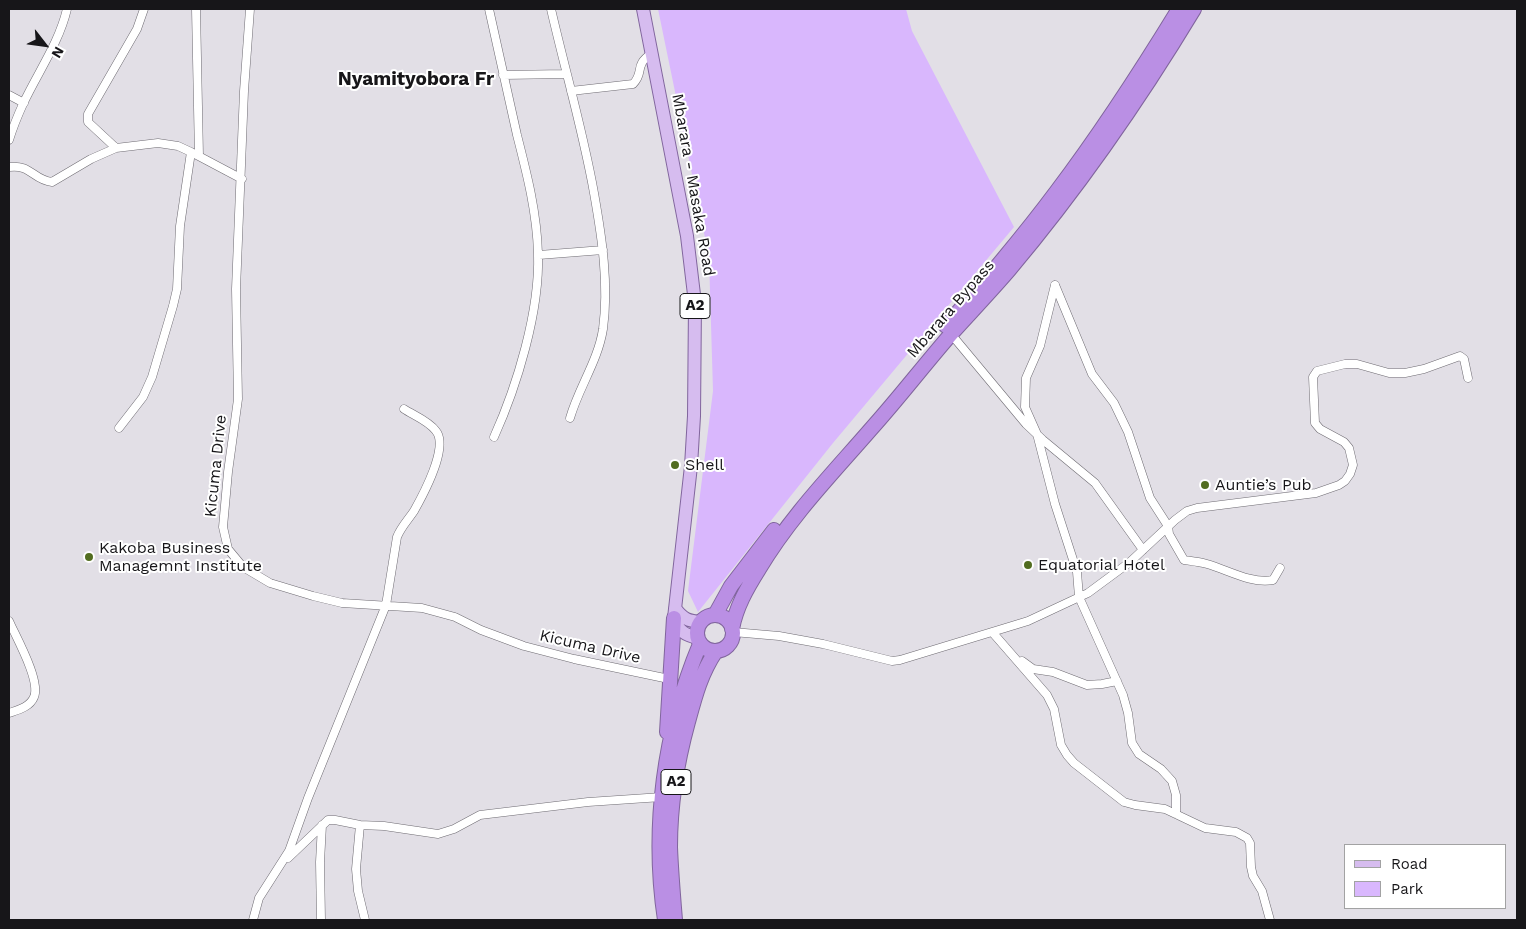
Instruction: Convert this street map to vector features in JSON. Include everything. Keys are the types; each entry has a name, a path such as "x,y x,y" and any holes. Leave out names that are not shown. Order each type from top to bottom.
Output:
{"highway":[{"name":"Mbarara Bypass","path":"715,616 731,586 762,544 1005,257 1057,191 1113,113 1179,9"},
{"name":"Mbarara Bypass","path":"733,630 735,616 748,586 772,546 819,488 895,402 951,334 1009,270 1114,133 1194,9"},
{"name":"A2","path":"665,920 660,877 662,797 673,704 670,679 674,613"},
{"path":"702,622 709,617 715,616 726,619 733,630"},
{"name":"A2","path":"673,704 689,671 699,641 698,630 702,622"},
{"name":"A2","path":"675,920 670,846 677,772 696,690 706,666 716,651 728,646 733,630"},
{"path":"699,641 707,650 716,651"}],"main road":[{"name":"Mbarara - Masaka Road","path":"643,9 687,236 695,303 694,416 691,466 674,613"},
{"path":"674,613 688,621 702,622"},
{"path":"674,613 679,630 699,641"}],"street":[{"path":"9,140 24,103 50,54 64,22 67,9"},
{"path":"116,148 88,122 88,114 138,29 144,9"},
{"path":"196,9 199,156"},
{"name":"Kicuma Drive","path":"250,9 244,91 242,179 236,289 238,399 223,527 228,548 243,567 270,583 313,596 342,603 422,608 455,617 481,630 524,646 574,659 670,679"},
{"path":"489,9 532,196 538,255 535,303 529,334 507,408 494,437"},
{"path":"551,9 566,74 586,146 603,250 605,278 602,330 595,358 570,418"},
{"path":"571,91 634,84 637,80 640,63 652,53"},
{"path":"503,75 566,74"},
{"path":"9,95 24,103"},
{"path":"9,167 22,166 52,182 91,159 116,148 158,143 178,146 242,179"},
{"path":"119,428 143,397 173,306 177,289 180,226 191,152"},
{"path":"538,255 603,250"},
{"path":"1176,814 1176,795 1172,781 1161,769 1139,754 1132,743 1128,713 1117,681 1079,597 1077,572 1055,504 1037,434 1026,407 1026,378 1040,346 1055,285 1092,374 1114,403 1128,432 1150,498 1168,526 1169,534 1184,560 1207,564 1238,576 1265,582 1272,580 1280,568"},
{"path":"951,334 1026,424 1095,483 1143,550"},
{"path":"733,630 823,644 892,661 993,633 1028,621 1079,597 1105,581 1130,562 1187,511 1197,508 1316,493 1333,488 1346,481 1353,465 1349,448 1344,442 1320,429 1315,423 1313,378 1317,371 1345,364 1357,364 1389,373 1404,373 1424,369 1460,356 1464,359 1468,378"},
{"path":"253,920 259,898 284,861 386,605 396,537 429,481 439,453 440,440 436,431 404,409"},
{"path":"9,621 32,672 35,684 35,695 26,707 9,713"},
{"path":"993,633 1047,695 1054,709 1061,745 1066,755 1074,763 1124,802 1164,809 1205,828 1236,832 1247,838 1250,844 1253,876 1262,891 1270,920"},
{"path":"1013,656 1033,668 1053,672 1087,685 1117,681"},
{"path":"284,861 328,820 438,834 454,829 480,815 588,802 662,797"},
{"path":"321,920 320,862 322,825"},
{"path":"360,825 356,869 358,892 365,920"}],"green space":[{"path":"658,9 906,9 912,31 1014,227 833,443 698,612 688,591 713,391 709,257"}],"place":[{"name":"Shell","path":"675,465"},
{"name":"Auntie’s Pub","path":"1205,485"},
{"name":"Kakoba Business Managemnt Institute","path":"89,557"},
{"name":"Equatorial Hotel","path":"1028,565"}],"district":[{"name":"Nyamityobora Fr","path":"416,79"}]}
